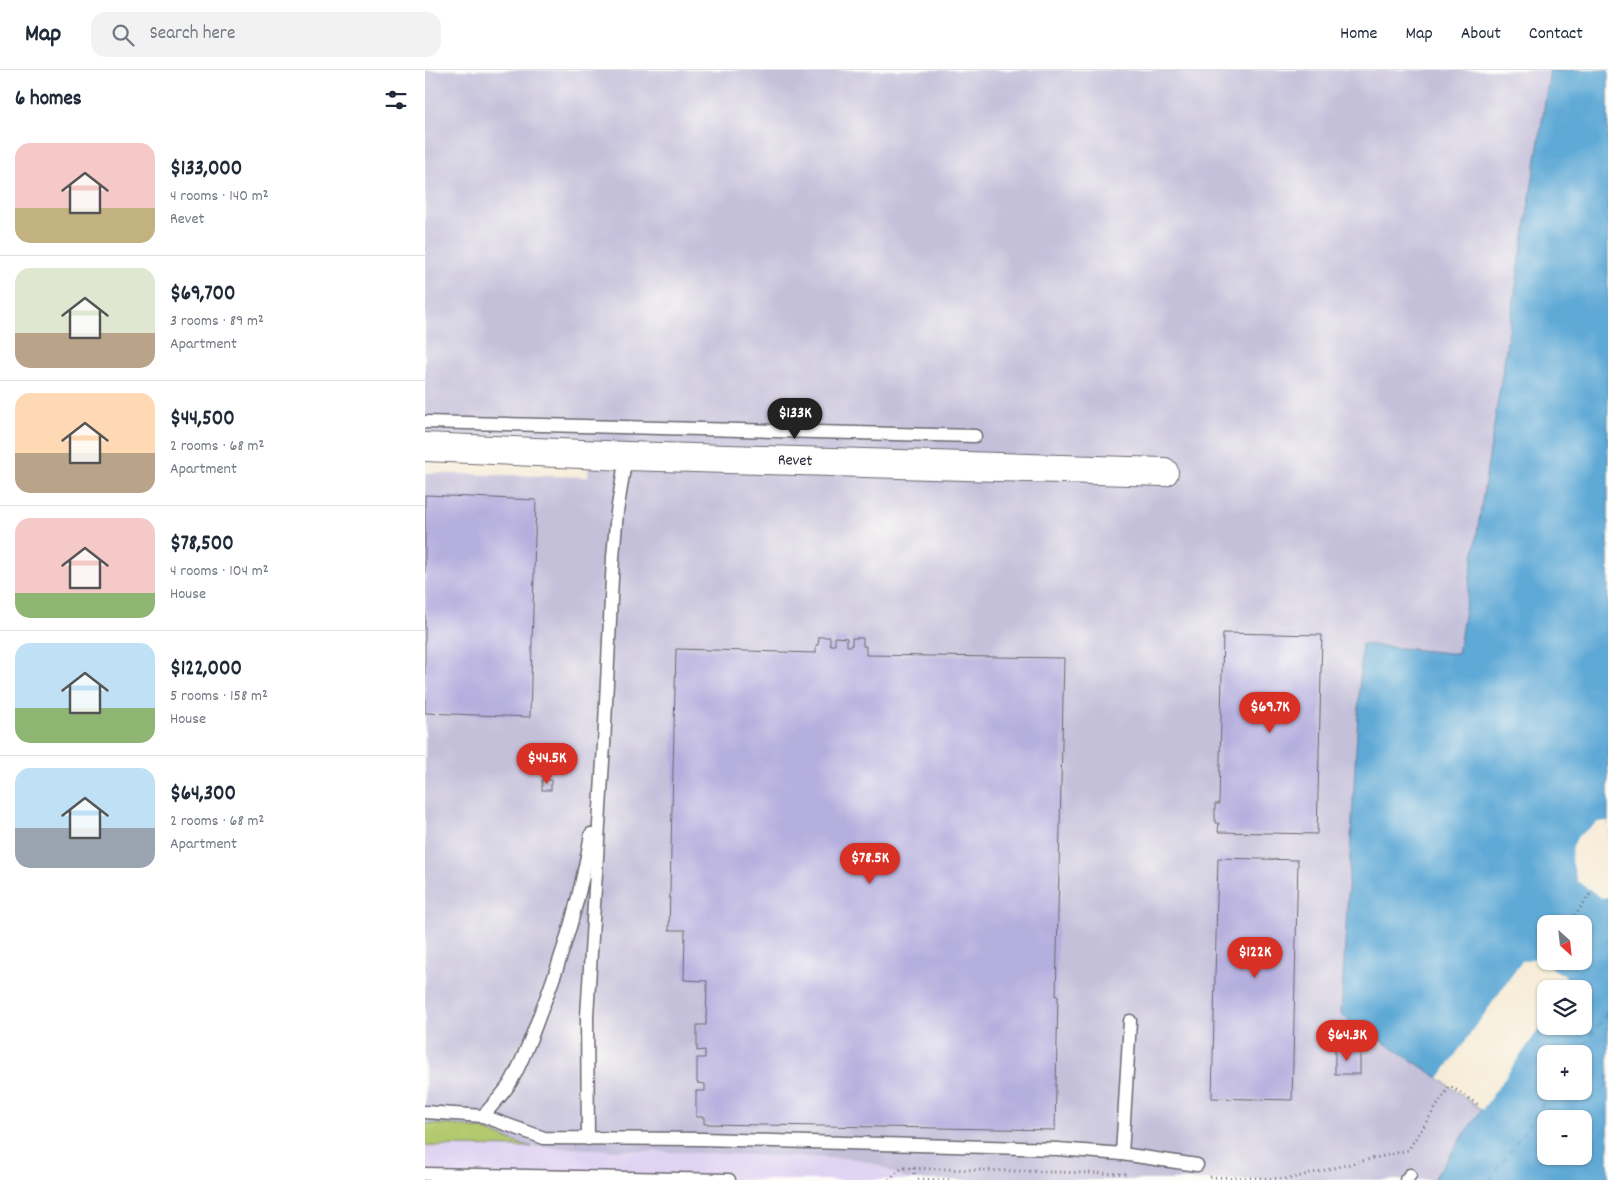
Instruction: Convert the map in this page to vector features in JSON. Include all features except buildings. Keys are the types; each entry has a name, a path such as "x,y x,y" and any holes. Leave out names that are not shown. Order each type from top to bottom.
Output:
{"street":[{"name":"Revet","path":"425,446 626,456 1164,472"}],"lane":[{"path":"425,422 975,436"},
{"path":"588,1138 587,1016 604,745 613,557 617,512 626,456"},
{"path":"483,1116 511,1082 554,978 586,865 604,745"},
{"path":"1122,1154 1130,1021"},
{"path":"425,1112 483,1116 543,1138 701,1139 1029,1148 1122,1154 1197,1165"},
{"path":"425,1174 729,1180"}],"path":[{"path":"1575,915 1592,891"},
{"path":"914,1168 913,1179 950,1180"},
{"path":"1093,1173 1093,1179"}],"shaded area":[{"path":"425,70 1550,70 1458,654 1362,644 1439,1078 1482,1110 1433,1180 908,1180 880,1166 857,1159 532,1147 514,1142 486,1130 453,1125 425,1124 425,473 588,477 589,446 425,438"},
{"path":"425,1124 532,1147 857,1159 880,1166 908,1180 425,1180"}],"green space":[{"path":"425,1124 453,1125 486,1130 514,1142 532,1147 425,1146"}],"water":[{"path":"1550,70 1608,70 1608,1180 1433,1180 1481,1110 1439,1078 1341,1015 1362,644 1458,654"}],"pier":[{"path":"1608,821 1608,897 1602,898 1577,881 1571,858 1573,846 1578,836 1598,822"},
{"path":"1536,958 1537,970 1555,970 1565,976 1566,980 1537,980 1537,1032 1482,1110 1439,1078 1522,961"}],"ferry route":[{"path":"1584,1045 1608,1011"},
{"path":"1490,1180 1546,1100"}]}
